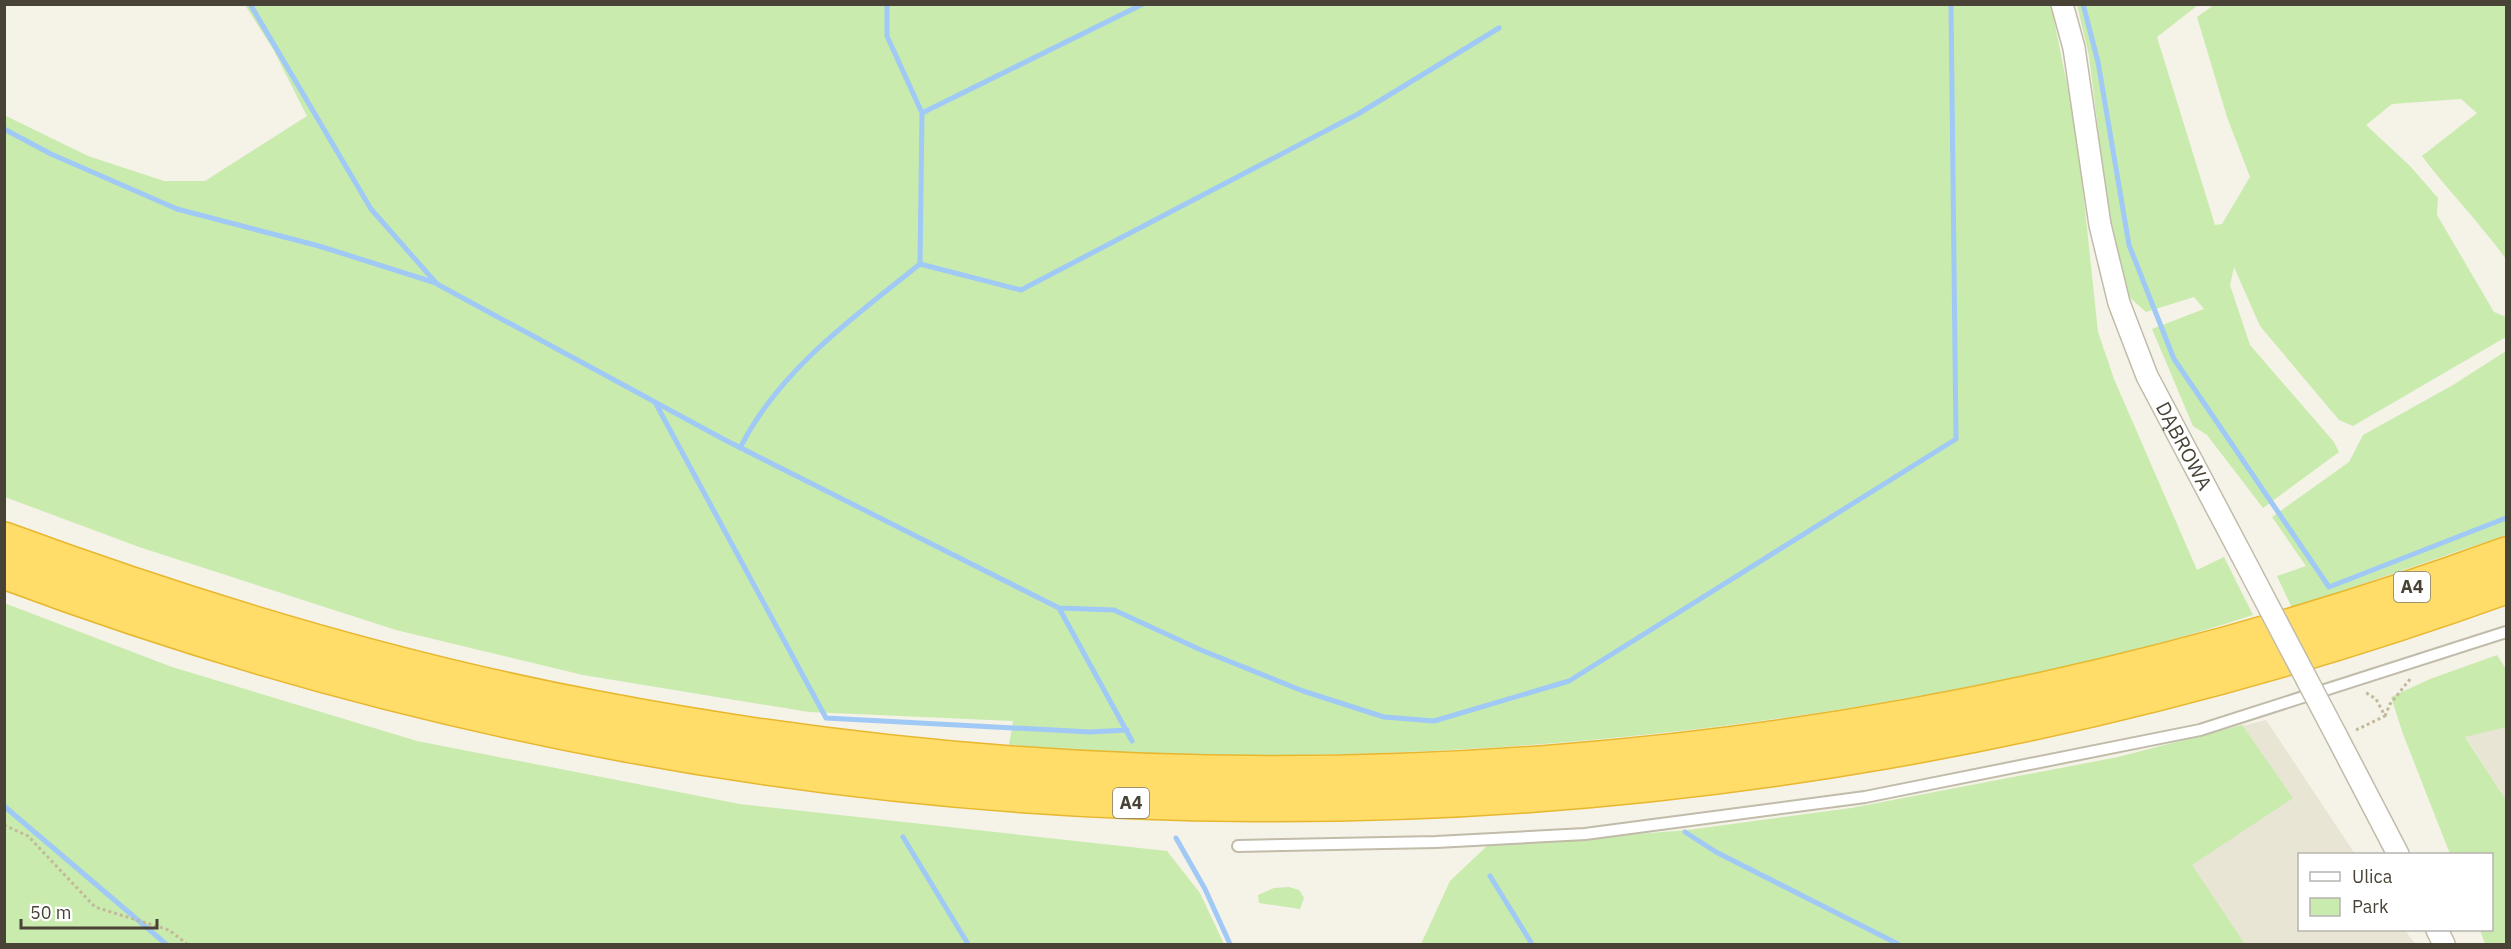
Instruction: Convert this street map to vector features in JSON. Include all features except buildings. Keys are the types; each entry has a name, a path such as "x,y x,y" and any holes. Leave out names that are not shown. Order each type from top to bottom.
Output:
{"highway":[{"name":"A4","path":"4,539 121,581 301,637 468,681 591,707 708,728 891,753 1081,769 1222,774 1376,773 1536,765 1689,750 1891,720 2118,673 2230,643 2382,597 2506,554"},
{"name":"A4","path":"4,572 113,611 254,656 451,709 596,740 699,759 904,786 1082,800 1233,806 1379,804 1535,796 1701,780 1839,761 2021,727 2178,690 2386,629 2506,587"}],"street":[{"name":"DĄBROWA","path":"2062,4 2074,48 2100,225 2119,303 2147,375 2241,554 2344,733 2397,853"},
{"path":"2437,931 2444,945"}],"lane":[{"path":"1238,846 1436,842 1585,834 1865,797 2200,730 2506,632"}],"path":[{"path":"2344,733 2385,716 2390,705 2425,659"},
{"path":"2334,688 2370,694 2385,716"},
{"path":"4,825 28,836 95,907 169,930 187,945"}],"shaded area":[{"path":"2266,720 2354,853 2298,853 2298,931 2406,931 2415,944 2245,944 2118,757"},
{"path":"2506,727 2506,800 2465,736"}],"green space":[{"path":"245,5 2051,5 2077,134 2098,332 2114,379 2197,570 2224,557 2253,615 2164,642 2073,665 1936,693 1799,716 1618,738 1526,745 1435,751 1252,756 1141,754 1009,745 1013,721 809,712 583,675 396,630 139,547 5,497 4,115 88,156 164,181 205,181 307,116 273,49"},
{"path":"2077,5 2198,5 2157,37 2215,225 2222,224 2250,177 2227,117 2197,17 2214,5 2506,5 2506,259 2422,156 2477,113 2461,99 2392,104 2366,125 2410,166 2438,198 2437,215 2494,312 2506,317 2506,337 2353,426 2339,420 2260,326 2234,267 2230,285 2250,345 2334,442 2339,452 2263,508 2207,435 2193,426 2152,329 2204,309 2194,297 2146,312 2129,297 2109,219 2089,56"},
{"path":"2506,351 2506,535 2292,608 2277,576 2306,566 2272,517 2349,462 2363,435 2453,385"},
{"path":"4,603 172,667 417,741 740,804 1167,851 1200,893 1224,944 5,944"},
{"path":"2497,655 2506,669 2506,727 2465,737 2506,800 2506,944 2485,944 2480,931 2493,931 2493,853 2450,853 2391,697 2430,679"},
{"path":"2242,725 2293,798 2192,865 2245,944 1421,944 1450,881 1487,846 1688,830 1851,808 2118,757"},
{"path":"1289,887 1299,890 1304,898 1300,909 1259,903 1258,895 1274,888"}],"waterway":[{"path":"250,4 371,209 437,284 725,440 1059,608 1114,610 1201,650 1303,691 1384,717 1434,721 1569,681 1956,439 1951,4"},
{"path":"887,4 887,36 922,113 920,264"},
{"path":"922,113 1143,4"},
{"path":"2083,4 2098,62 2129,245 2174,359 2329,587 2506,518"},
{"path":"920,264 1021,290 1358,114 1499,28"},
{"path":"4,129 51,154 177,209 319,246 436,283"},
{"path":"740,448 756,420 797,369 844,325 920,264"},
{"path":"656,404 826,718 1090,732 1127,730"},
{"path":"1059,608 1132,741"},
{"path":"4,806 166,944"},
{"path":"1685,832 1716,852 1898,944"},
{"path":"903,837 968,944"},
{"path":"1176,838 1205,889 1230,944"},
{"path":"1490,876 1532,944"}]}
